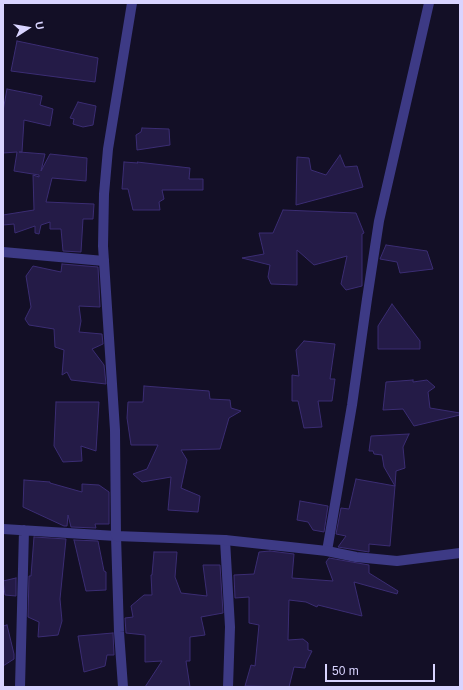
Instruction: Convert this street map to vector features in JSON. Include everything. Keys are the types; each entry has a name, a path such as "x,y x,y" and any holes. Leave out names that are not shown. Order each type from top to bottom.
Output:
{"street":[{"path":"123,687 119,632 116,536 115,430 104,262 104,194 108,149 132,3"},
{"path":"326,551 352,405 366,299 379,221 429,3"},
{"path":"3,252 104,262"},
{"path":"3,529 116,536 225,540 326,551 356,557 397,561 460,553"},
{"path":"20,687 24,530"},
{"path":"225,540 230,627 228,687"}],"building":[{"path":"17,41 98,58 95,82 11,71"},
{"path":"7,89 42,96 40,105 53,109 50,126 24,120 22,152 19,152 45,154 41,171 50,154 87,158 86,181 52,178 46,202 94,204 93,219 83,219 81,252 63,251 61,229 50,229 50,222 41,225 39,234 35,233 35,226 15,233 14,224 3,225 3,215 34,210 33,175 39,177 39,175 14,171 17,152 3,153 3,111"},
{"path":"78,102 96,106 93,125 83,127 73,124 74,119 70,118"},
{"path":"142,128 169,129 170,145 137,150 136,135 141,132"},
{"path":"340,155 345,167 357,166 363,187 296,205 297,157 309,158 311,170 326,175"},
{"path":"124,162 190,168 189,179 203,179 203,190 162,190 164,199 159,202 160,210 133,210 128,189 122,189"},
{"path":"283,210 356,213 364,233 362,234 362,286 346,290 341,284 347,256 314,265 297,250 297,285 271,284 268,277 270,265 242,258 264,254 259,233 273,233"},
{"path":"386,245 427,251 433,269 400,273 397,262 380,259"},
{"path":"62,264 98,267 100,307 79,306 81,321 79,332 102,334 103,344 92,349 104,365 106,384 71,380 67,372 62,375 64,350 55,347 54,329 29,325 25,319 31,307 26,276 33,266 61,272"},
{"path":"392,304 420,341 420,349 378,349 378,326"},
{"path":"304,341 335,344 330,379 335,379 332,401 318,401 322,427 304,428 298,401 292,401 292,375 299,376 296,350"},
{"path":"413,380 413,382 427,380 435,387 428,392 430,408 460,413 460,415 414,426 403,409 383,410 386,382"},
{"path":"144,386 209,391 210,399 230,400 231,408 241,411 229,418 220,449 181,450 187,460 181,488 200,496 198,512 168,510 171,477 142,482 133,474 147,469 158,445 131,445 127,418 128,402 143,402"},
{"path":"56,402 99,402 96,451 81,446 82,461 63,462 54,446"},
{"path":"409,434 403,447 405,468 396,471 395,486 384,467 382,455 374,454 373,451 369,451 371,436"},
{"path":"356,479 395,486 390,546 369,544 369,552 338,547 346,536 336,534 341,508 349,509"},
{"path":"24,480 50,482 82,492 82,484 99,485 109,492 109,524 95,524 96,528 71,527 68,515 67,526 64,526 23,507"},
{"path":"300,501 328,506 324,532 313,530 308,522 297,520"},
{"path":"34,537 66,539 60,599 62,621 58,635 38,637 39,622 28,617 29,576 31,576"},
{"path":"74,540 98,541 104,571 106,572 106,590 86,591"},
{"path":"270,551 294,554 292,578 333,581 326,562 329,558 369,565 369,573 398,591 397,594 354,582 362,616 318,605 317,607 306,602 289,600 288,640 303,639 308,643 308,650 312,651 305,668 294,667 289,687 245,686 251,665 255,666 259,625 249,623 249,597 235,598 234,575 254,574 259,552"},
{"path":"154,552 177,552 175,577 181,593 207,596 203,565 220,565 223,613 201,617 205,635 190,637 190,661 186,661 190,687 145,687 162,661 145,662 145,635 126,633 125,618 133,617 131,606 144,595 152,595 151,575"},
{"path":"16,578 16,596 5,595 3,581"},
{"path":"7,625 14,659 3,666 3,626"},
{"path":"113,633 114,655 107,655 105,666 84,672 78,636"}]}
